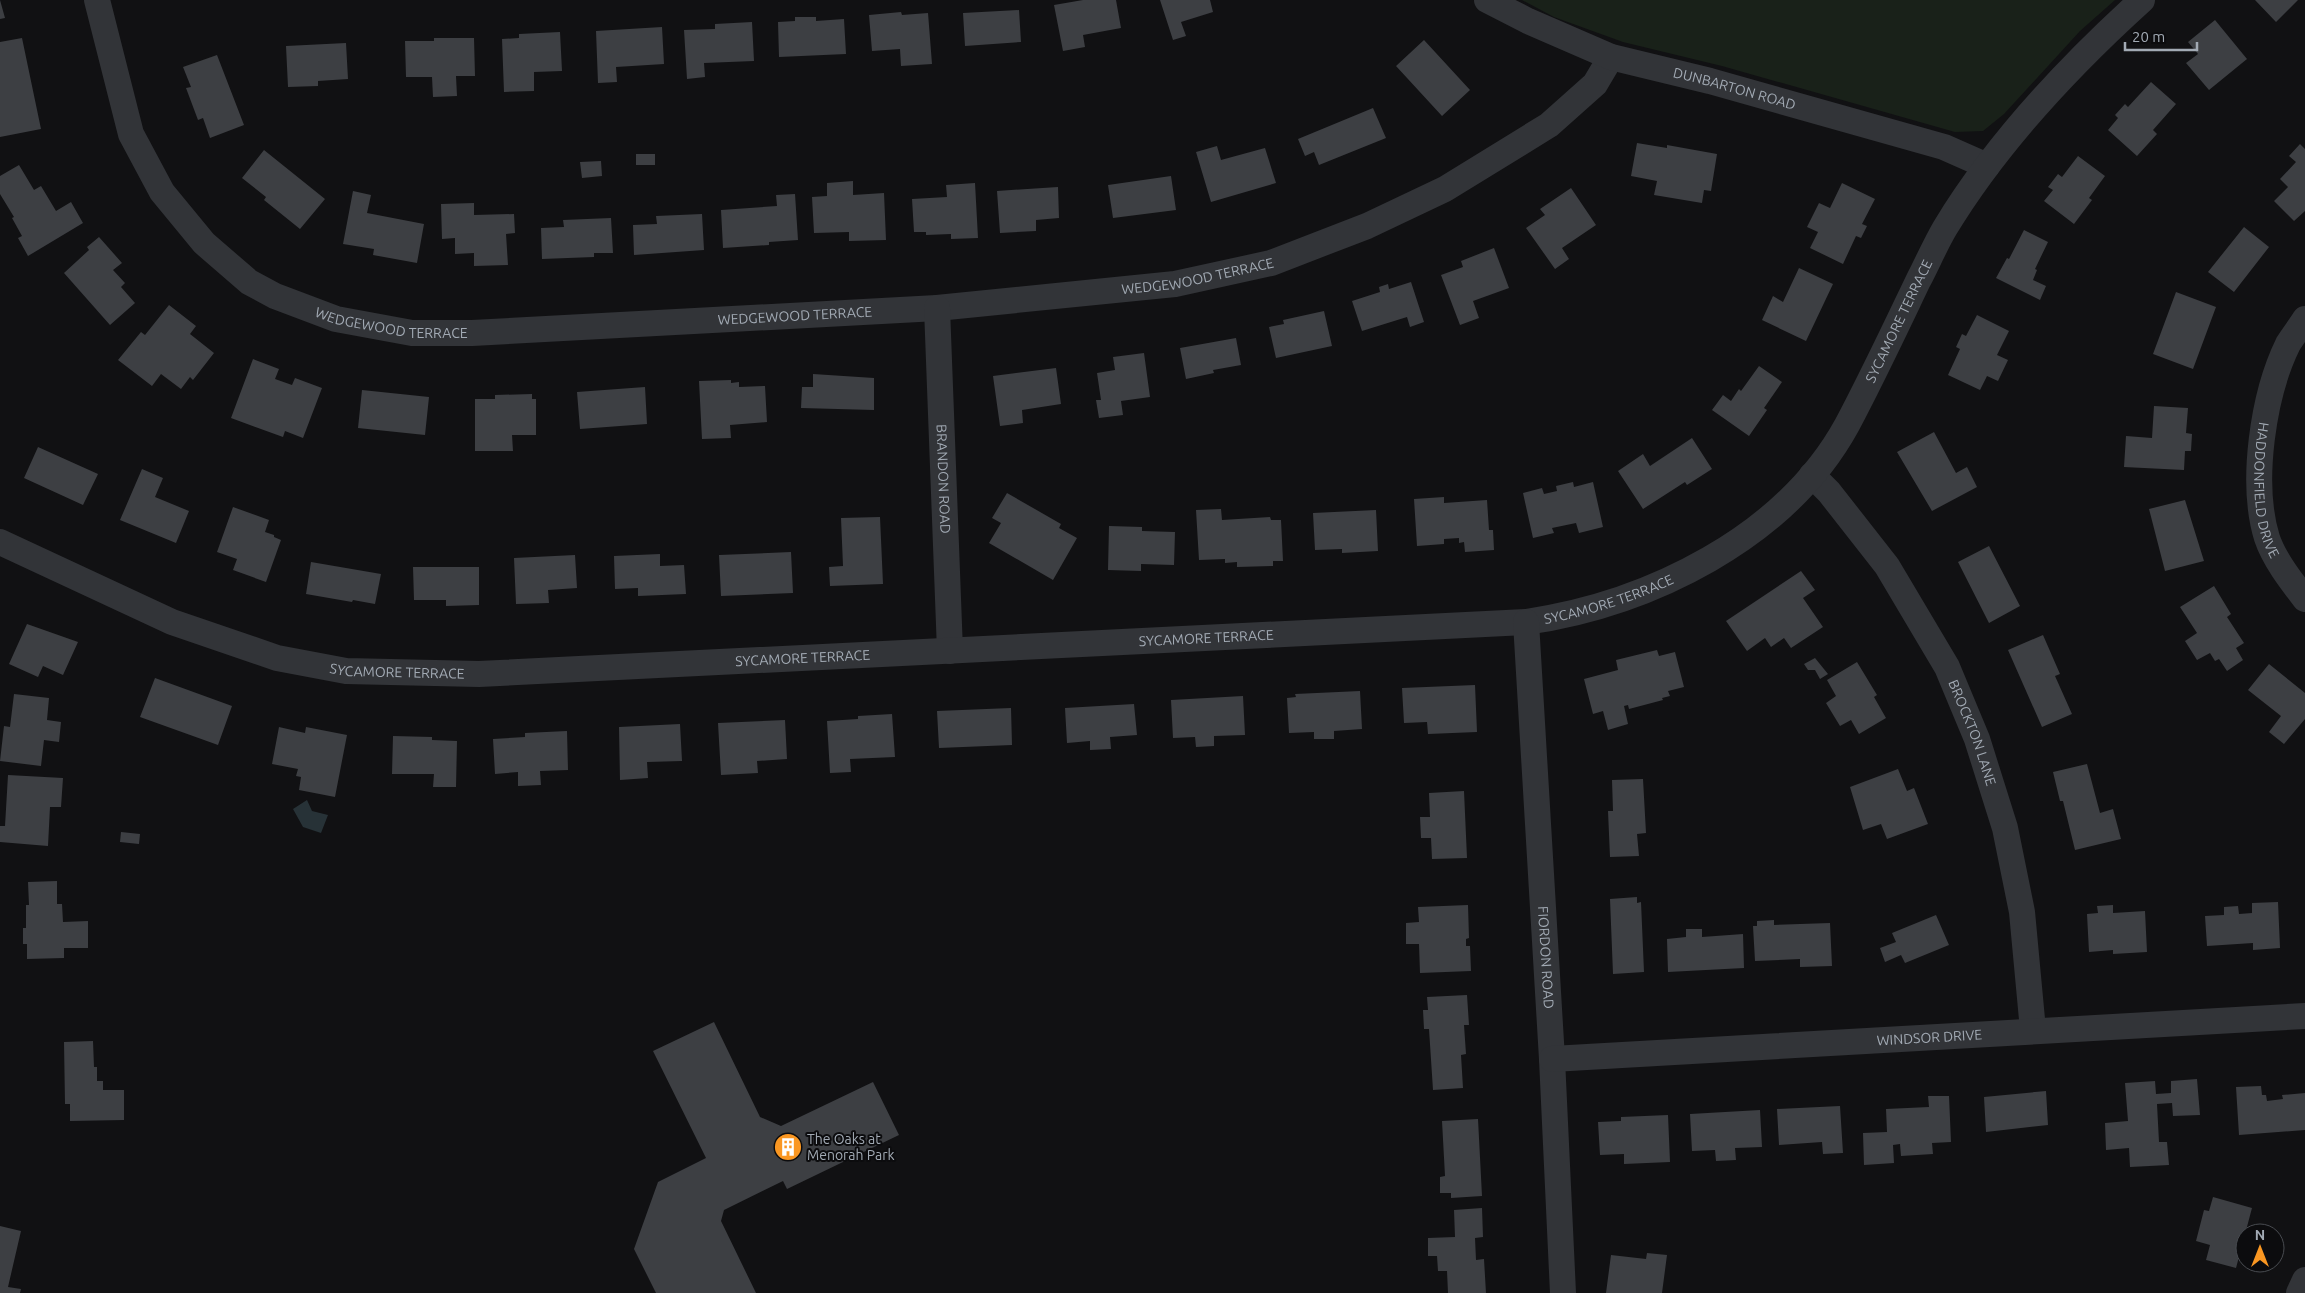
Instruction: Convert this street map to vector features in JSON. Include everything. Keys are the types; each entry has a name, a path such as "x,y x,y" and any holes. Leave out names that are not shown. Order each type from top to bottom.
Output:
{"street":[{"name":"WEDGEWOOD TERRACE","path":"98,0 131,134 162,192 204,243 249,282 275,296 336,319 412,333 472,333 938,308 1175,284 1280,260 1367,226 1453,184 1548,125 1595,84 1611,56"},
{"name":"DUNBARTON ROAD","path":"1487,0 1528,22 1611,56 1710,81 1944,147 1987,166"},
{"name":"SYCAMORE TERRACE","path":"0,542 172,622 278,658 346,671 479,674 1526,622 1553,618 1640,594 1708,561 1779,510 1812,475 1846,427 1945,229 1987,166 2008,139 2096,42 2142,0"},
{"name":"BRANDON ROAD","path":"938,308 950,651"},
{"name":"HADDONFIELD DRIVE","path":"2305,319 2288,344 2270,395 2260,464 2260,505 2268,539 2290,579 2305,599"},
{"name":"BROCKTON LANE","path":"1812,475 1829,492 1887,566 1947,667 1977,739 2005,828 2022,912 2032,1030"},
{"name":"FIORDON ROAD","path":"1526,622 1552,1059 1563,1293"},
{"name":"WINDSOR DRIVE","path":"1552,1059 2032,1030 2305,1016"},
{"path":"2299,1293 2305,1280"}],"shaded area":[{"path":"1522,0 2115,0 2080,31 2004,114 1983,131 1955,132 1722,66 1623,42 1554,17"},
{"path":"307,800 312,811 328,815 321,833 303,827 293,809"}],"building":[{"path":"0,0 5,18 0,19"},
{"path":"1083,0 1116,0 1121,28 1083,35 1085,47 1063,51 1054,5"},
{"path":"1160,0 1210,0 1213,12 1181,22 1186,36 1173,40"},
{"path":"2255,0 2298,0 2276,22"},
{"path":"1019,10 1021,42 965,46 963,13"},
{"path":"901,12 902,15 928,13 932,64 901,66 900,49 872,51 869,15"},
{"path":"795,17 816,17 816,21 844,19 846,54 779,57 778,22 795,21"},
{"path":"2215,20 2247,59 2209,90 2186,63 2198,54 2188,42"},
{"path":"752,22 754,61 704,63 705,77 687,79 684,30 715,29 715,24"},
{"path":"662,27 664,64 616,67 617,82 598,83 596,31"},
{"path":"560,32 562,71 534,72 534,91 504,92 502,39 519,38 519,34"},
{"path":"22,38 41,129 0,137 0,42"},
{"path":"434,38 474,38 475,76 456,76 457,96 433,97 432,77 406,77 405,41 434,41"},
{"path":"1424,40 1470,90 1442,116 1396,66"},
{"path":"346,43 348,79 318,81 318,86 288,87 286,46"},
{"path":"217,55 244,125 210,138 203,118 198,120 186,88 191,87 183,67"},
{"path":"2151,82 2176,104 2153,130 2157,134 2137,156 2108,130 2118,118 2115,115 2125,104 2128,107"},
{"path":"1373,108 1386,138 1319,165 1314,152 1305,156 1298,139"},
{"path":"1637,143 1667,148 1667,145 1717,154 1711,191 1704,190 1702,203 1654,195 1657,181 1631,176"},
{"path":"2300,144 2305,149 2305,211 2294,221 2274,201 2288,187 2280,179 2296,162 2289,156"},
{"path":"1217,146 1221,160 1265,148 1276,183 1211,202 1196,152"},
{"path":"264,150 325,199 300,229 264,200 266,197 242,178"},
{"path":"636,154 655,154 655,165 636,165"},
{"path":"2078,156 2105,176 2089,198 2092,200 2074,224 2044,201 2053,190 2048,187 2058,174 2062,177"},
{"path":"601,161 602,176 582,178 580,162"},
{"path":"19,165 34,190 41,186 56,211 71,202 83,223 28,256 18,238 22,236 12,218 14,217 0,194 0,176"},
{"path":"1171,176 1176,210 1113,218 1108,185"},
{"path":"853,181 853,195 884,193 886,240 849,241 849,232 814,233 812,197 827,196 827,183"},
{"path":"975,183 978,238 951,239 951,234 926,235 926,232 914,232 912,199 947,197 946,185"},
{"path":"1842,183 1875,199 1862,224 1867,226 1861,238 1856,236 1843,264 1810,248 1818,232 1807,227 1819,203 1830,208"},
{"path":"1058,187 1059,218 1036,220 1036,231 1000,233 997,191"},
{"path":"1571,188 1596,225 1562,248 1569,259 1555,269 1526,228 1545,215 1540,209"},
{"path":"353,191 371,195 367,213 424,224 417,263 373,255 374,249 343,244"},
{"path":"795,194 798,240 769,242 769,245 723,248 721,210 777,206 776,195"},
{"path":"474,203 474,215 514,214 515,233 506,234 508,265 474,266 474,253 455,254 455,238 442,239 441,204"},
{"path":"702,214 704,250 634,255 633,225 657,224 656,216"},
{"path":"611,218 613,253 594,253 594,257 542,259 541,228 564,227 563,220"},
{"path":"2244,227 2269,247 2234,292 2208,272"},
{"path":"2024,230 2048,242 2035,269 2037,270 2033,280 2046,286 2040,300 1996,278 2007,258 2009,259"},
{"path":"99,237 122,263 113,270 125,283 121,287 135,303 110,325 64,273 89,250 87,247"},
{"path":"1494,248 1509,288 1473,301 1479,318 1460,325 1441,275 1463,267 1461,261"},
{"path":"1799,268 1833,284 1806,341 1762,320 1773,296 1783,302"},
{"path":"1411,282 1424,322 1410,327 1407,317 1362,331 1352,301 1380,292 1379,287 1388,284 1389,289"},
{"path":"2176,292 2216,307 2193,369 2153,354"},
{"path":"169,305 196,326 190,334 214,353 193,380 190,377 181,389 161,374 152,386 118,360 141,332 145,335"},
{"path":"1324,311 1332,346 1276,358 1269,327 1284,324 1283,320"},
{"path":"1977,315 2009,331 1997,355 2008,360 1998,381 1987,376 1980,390 1948,375 1960,349 1956,347 1962,334 1966,336"},
{"path":"1236,338 1241,365 1213,370 1214,373 1186,379 1180,348"},
{"path":"1144,353 1150,397 1121,401 1123,415 1099,418 1096,400 1101,400 1097,373 1115,370 1113,357"},
{"path":"253,359 279,369 275,379 292,385 295,378 322,388 303,438 285,431 283,437 231,418"},
{"path":"1759,366 1782,382 1764,408 1767,410 1749,436 1712,410 1723,395 1731,401 1739,389 1741,391"},
{"path":"1056,368 1061,404 1022,410 1023,423 1000,426 993,376"},
{"path":"813,374 874,378 874,410 801,408 802,387 813,387"},
{"path":"731,380 731,383 739,382 739,387 765,386 767,422 730,425 731,438 702,439 699,381"},
{"path":"645,387 647,424 580,429 577,392"},
{"path":"362,390 429,397 425,435 358,428"},
{"path":"532,394 532,399 536,399 536,435 512,435 513,451 475,451 475,399 495,399 495,395"},
{"path":"2154,406 2188,408 2186,433 2192,434 2191,451 2185,451 2184,470 2124,467 2126,436 2152,438"},
{"path":"1934,432 1956,473 1967,467 1977,487 1932,511 1897,452"},
{"path":"1692,438 1712,469 1687,485 1685,482 1643,509 1618,471 1643,454 1650,466"},
{"path":"38,447 98,474 83,505 24,478"},
{"path":"142,469 163,478 155,497 189,511 176,543 120,520"},
{"path":"1573,482 1574,487 1593,482 1603,527 1579,533 1576,523 1552,528 1554,533 1533,538 1523,493 1542,488 1544,494 1557,491 1556,486"},
{"path":"1007,493 1061,524 1059,528 1077,538 1053,580 989,543 1001,523 992,518"},
{"path":"1444,497 1444,503 1487,500 1489,530 1493,530 1494,550 1465,552 1464,542 1459,543 1459,538 1444,539 1444,544 1417,546 1414,499"},
{"path":"2185,500 2204,561 2165,571 2149,509"},
{"path":"233,507 269,520 265,532 281,540 266,582 233,570 237,559 217,552"},
{"path":"1221,509 1222,520 1270,517 1271,520 1281,520 1283,561 1273,561 1273,566 1237,567 1237,562 1225,563 1225,559 1199,560 1196,510"},
{"path":"1376,510 1378,551 1342,553 1342,549 1315,550 1313,513"},
{"path":"880,517 883,584 830,586 829,567 843,566 841,518"},
{"path":"1109,526 1142,527 1142,531 1175,532 1174,565 1141,564 1141,571 1108,570"},
{"path":"1989,546 2020,606 1989,623 1958,562"},
{"path":"791,552 793,593 721,596 719,555"},
{"path":"660,554 660,566 684,565 686,594 638,596 638,588 615,589 614,556"},
{"path":"575,555 577,588 548,590 549,603 516,604 514,558"},
{"path":"311,562 381,574 375,604 306,594"},
{"path":"413,567 479,567 479,605 446,606 446,600 414,600"},
{"path":"1801,571 1815,590 1803,598 1823,627 1791,648 1784,638 1771,647 1765,638 1747,651 1726,621"},
{"path":"2214,586 2231,614 2227,617 2244,643 2236,648 2243,660 2227,671 2219,659 2215,661 2210,653 2197,660 2185,641 2197,633 2180,607"},
{"path":"27,624 78,642 63,675 43,666 38,677 9,664"},
{"path":"2043,635 2060,674 2055,676 2072,714 2042,727 2008,650"},
{"path":"1657,650 1659,656 1675,652 1684,687 1668,691 1670,696 1662,698 1663,700 1629,709 1628,705 1624,706 1628,724 1608,730 1603,711 1593,714 1584,679 1618,670 1616,660"},
{"path":"1815,658 1828,674 1820,679 1815,670 1808,670 1804,664"},
{"path":"1857,662 1877,695 1874,697 1886,718 1859,734 1851,720 1840,726 1826,703 1836,696 1827,680"},
{"path":"2269,664 2305,693 2305,719 2284,744 2269,732 2281,716 2248,690"},
{"path":"155,678 232,706 218,745 140,717"},
{"path":"1475,685 1477,732 1428,734 1427,722 1404,723 1402,688"},
{"path":"1360,691 1362,729 1334,731 1334,739 1314,739 1314,732 1289,733 1287,698 1296,697 1295,694"},
{"path":"14,694 49,698 47,720 61,722 59,742 44,740 41,766 0,761 4,726 10,727"},
{"path":"1243,696 1245,735 1214,736 1214,746 1196,747 1195,737 1173,738 1171,700"},
{"path":"1134,704 1137,735 1110,737 1111,749 1090,750 1090,741 1067,743 1065,708"},
{"path":"1011,708 1012,745 939,748 937,711"},
{"path":"892,714 895,757 850,759 851,772 830,773 827,721 858,719 858,716"},
{"path":"785,720 787,759 757,761 758,773 721,775 718,723"},
{"path":"680,724 682,761 647,762 648,778 620,780 619,727"},
{"path":"279,727 305,733 306,727 347,735 335,797 299,790 301,777 296,776 298,769 272,764"},
{"path":"567,731 568,770 540,771 541,785 518,786 518,772 495,774 493,739 525,737 525,733"},
{"path":"393,736 432,737 432,740 457,741 456,787 433,787 434,774 392,774"},
{"path":"2087,764 2100,813 2113,809 2121,839 2075,850 2063,801 2060,801 2053,772"},
{"path":"1898,769 1907,791 1914,788 1928,824 1887,839 1881,824 1863,830 1850,787"},
{"path":"8,775 63,778 61,807 50,807 48,846 0,842 0,826 5,826"},
{"path":"1643,779 1646,833 1637,834 1639,856 1610,857 1608,811 1613,811 1612,780"},
{"path":"1464,791 1467,858 1432,859 1431,838 1421,838 1420,817 1430,817 1429,793"},
{"path":"121,832 140,834 139,844 120,842"},
{"path":"57,881 57,904 62,904 63,922 88,921 88,948 64,948 64,958 27,959 27,944 23,944 23,928 26,928 26,905 29,905 28,882"},
{"path":"1637,897 1637,903 1641,902 1644,972 1613,974 1610,899"},
{"path":"2278,902 2280,948 2253,950 2253,943 2207,946 2205,916 2224,915 2224,907 2238,906 2239,914 2252,913 2252,903"},
{"path":"1468,905 1469,938 1466,939 1466,946 1470,946 1471,971 1420,973 1419,944 1406,944 1406,923 1419,922 1418,907"},
{"path":"2113,905 2113,913 2145,911 2147,952 2113,954 2113,950 2089,952 2087,914 2098,913 2097,906"},
{"path":"1936,915 1949,945 1905,963 1901,955 1885,962 1880,948 1896,942 1892,933"},
{"path":"1774,920 1774,925 1830,923 1832,966 1800,967 1800,959 1755,961 1753,926 1757,926 1757,921"},
{"path":"1686,929 1702,929 1702,937 1743,934 1744,968 1668,972 1667,939 1686,937"},
{"path":"1467,995 1469,1025 1464,1025 1466,1054 1461,1055 1463,1088 1433,1090 1429,1029 1424,1029 1423,1010 1428,1010 1427,997"},
{"name":"The Oaks at Menorah Park","path":"714,1022 760,1117 781,1126 873,1082 899,1135 787,1189 783,1181 724,1210 721,1221 756,1293 656,1293 634,1249 658,1182 706,1158 653,1051"},
{"path":"93,1041 94,1067 97,1067 97,1081 103,1081 103,1090 124,1090 124,1120 70,1121 70,1104 65,1104 64,1042"},
{"path":"2197,1079 2200,1115 2173,1116 2172,1103 2157,1104 2159,1142 2167,1142 2169,1165 2130,1167 2129,1148 2106,1150 2105,1123 2128,1121 2125,1083 2155,1081 2156,1094 2171,1093 2171,1081"},
{"path":"2261,1086 2262,1095 2266,1095 2267,1101 2283,1099 2282,1095 2305,1093 2305,1130 2239,1135 2236,1087"},
{"path":"2046,1091 2048,1125 1986,1132 1984,1097"},
{"path":"1928,1096 1949,1096 1951,1142 1932,1143 1933,1154 1901,1156 1900,1144 1893,1145 1894,1163 1864,1165 1863,1133 1887,1132 1886,1109 1929,1107"},
{"path":"1840,1106 1843,1153 1823,1154 1822,1142 1779,1145 1777,1109"},
{"path":"1760,1110 1762,1147 1735,1148 1736,1160 1716,1161 1715,1150 1692,1151 1690,1114"},
{"path":"1668,1115 1670,1162 1624,1164 1624,1154 1600,1155 1598,1122 1621,1121 1621,1117"},
{"path":"1478,1119 1482,1196 1451,1198 1451,1193 1440,1193 1440,1177 1445,1176 1442,1121"},
{"path":"2213,1197 2252,1208 2248,1223 2235,1223 2235,1268 2206,1260 2210,1245 2196,1241 2204,1210 2209,1211"},
{"path":"1482,1208 1483,1237 1475,1238 1476,1260 1484,1259 1486,1293 1448,1293 1447,1271 1438,1271 1437,1256 1428,1256 1428,1238 1455,1237 1454,1210"},
{"path":"0,1226 21,1231 8,1287 21,1289 20,1293 0,1293"},
{"path":"1647,1253 1667,1255 1662,1293 1606,1293 1611,1255 1646,1259"}],"place":[{"name":"The Oaks at Menorah Park","path":"788,1147"}]}
